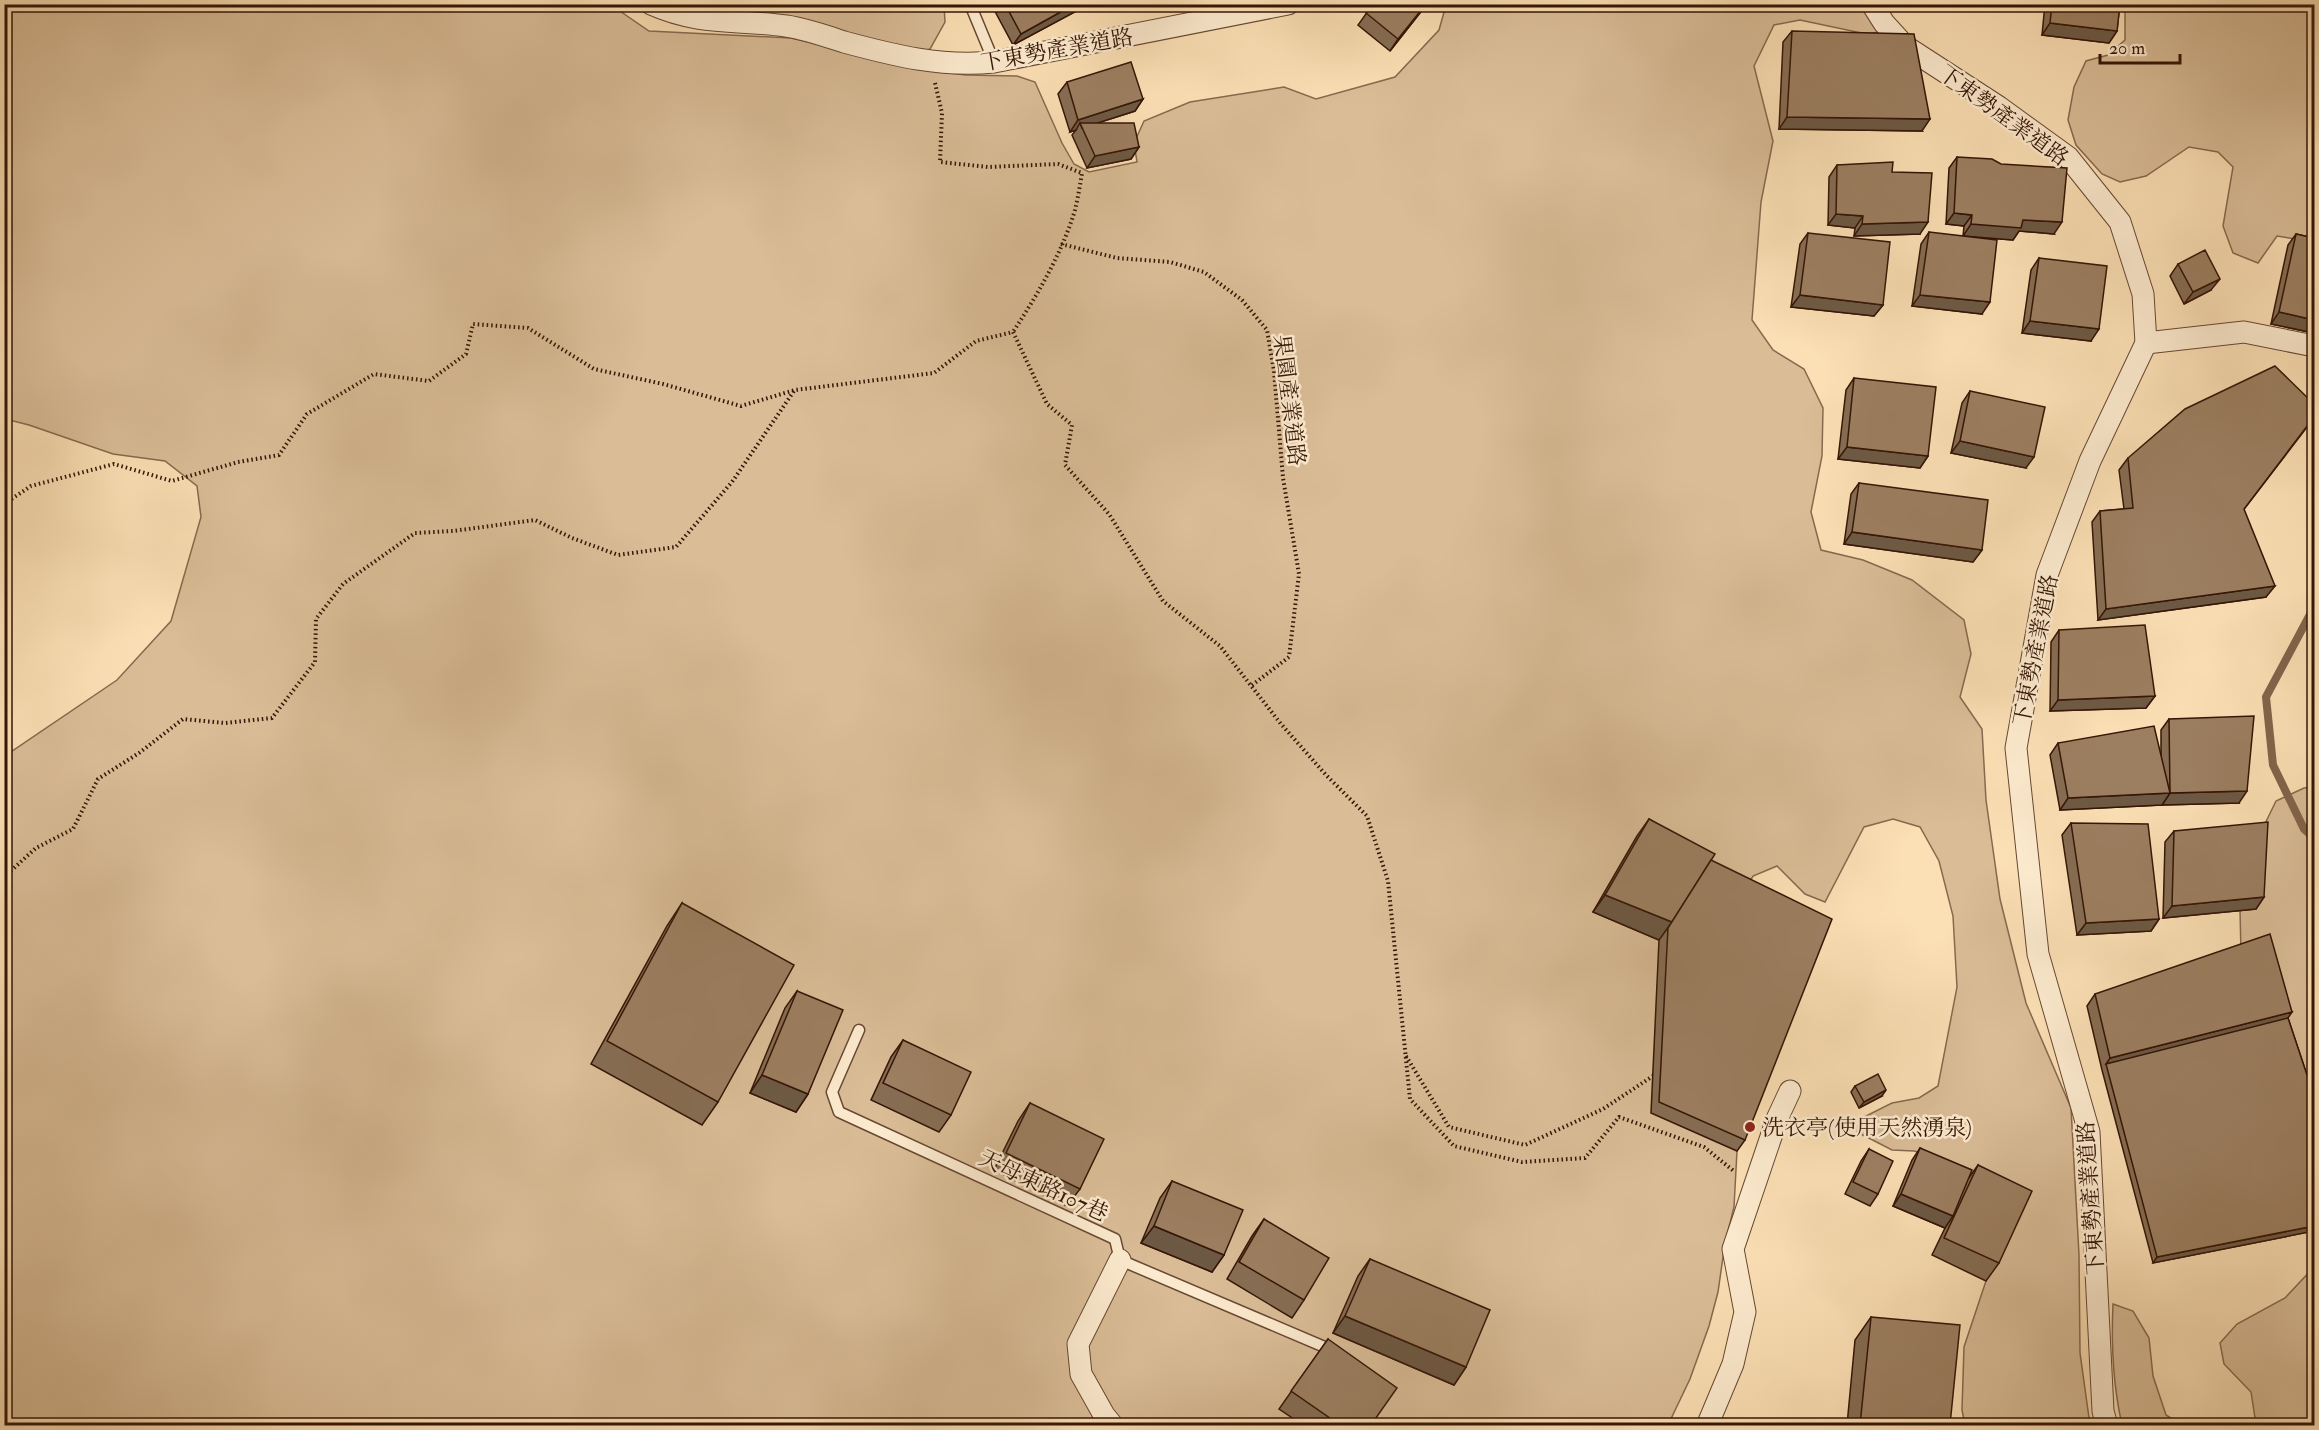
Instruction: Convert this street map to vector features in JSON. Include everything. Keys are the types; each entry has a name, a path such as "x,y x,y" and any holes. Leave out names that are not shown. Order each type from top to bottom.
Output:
{"street":[{"name":"下東勢產業道路","path":"651,4 666,11 708,21 787,26 930,62 965,65 994,62 1288,4"},
{"name":"下東勢產業道路","path":"1872,4 1884,23 1905,46 1999,107 2068,157 2120,222 2143,294 2146,343 2090,461 2047,575 2016,747 2038,954 2089,1132 2103,1411 2107,1425"},
{"path":"2146,343 2244,332 2314,346"},
{"path":"1707,1425 1733,1364 1745,1312 1733,1249 1779,1113 1790,1091"},
{"path":"1113,1425 1104,1415 1081,1374 1078,1344 1120,1260"}],"lane":[{"path":"970,4 994,62"},
{"name":"天母東路107巷","path":"859,1030 832,1092 839,1112 1115,1239 1120,1260"},
{"path":"1120,1260 1334,1351"}],"path":[{"path":"4,504 30,486 114,464 172,481 238,462 279,455 307,414 374,374 429,381 466,354 473,324 528,328 594,369 663,384 741,406 795,390 934,373 976,341 1013,332 1037,296 1061,244 1075,210 1082,173 1058,164 988,167 940,162 942,113 930,62"},
{"name":"果園產業道路","path":"1061,244 1117,258 1170,262 1204,272 1242,300 1267,330 1274,371 1283,478 1299,573 1289,657 1251,686"},
{"path":"1013,332 1047,404 1072,425 1065,465 1109,514 1163,600 1220,646 1281,724 1326,775 1367,816 1388,881 1410,1099 1454,1146 1522,1162 1585,1158 1619,1117 1704,1147 1736,1173 1750,1199"},
{"path":"4,877 36,848 73,829 98,779 139,753 183,719 225,723 272,718 315,662 316,619 343,584 416,533 453,531 535,520 572,538 618,555 676,547 732,482 795,390"},
{"path":"1405,1054 1449,1127 1525,1145 1603,1108 1662,1070"}],"shaded area":[{"path":"5,5 611,5 649,31 791,38 924,70 966,75 1017,76 1035,82 1062,143 1074,164 1089,172 1137,162 1134,143 1144,121 1190,102 1284,87 1316,99 1395,77 1439,30 1446,5 1862,5 1879,32 1866,34 1800,20 1774,25 1754,66 1773,141 1761,202 1752,320 1773,350 1804,369 1823,408 1822,456 1811,512 1821,550 1863,560 1912,580 1964,620 1971,654 1960,697 1982,729 1986,800 2000,899 2026,1003 2071,1108 2079,1255 2080,1353 2090,1425 1965,1425 1962,1410 1964,1347 1986,1281 1977,1176 1942,1158 1914,1151 1892,1150 1857,1132 1860,1119 1892,1103 1919,1098 1938,1086 1957,987 1953,916 1939,861 1920,827 1893,819 1864,827 1825,902 1805,894 1777,866 1753,876 1744,891 1594,912 1660,940 1737,1151 1734,1207 1725,1243 1718,1292 1709,1326 1690,1379 1668,1425 5,1425 5,756 117,680 171,621 201,517 197,486 165,461 113,454 5,419"},
{"path":"698,5 944,5 945,22 930,49 912,54 700,15"},
{"path":"2125,5 2314,5 2314,242 2277,236 2258,263 2233,253 2223,226 2233,167 2218,152 2189,147 2146,176 2120,182 2102,174 2076,145 2068,120 2074,87 2086,61 2108,55 2125,40"},
{"path":"2314,787 2314,1067 2302,1077 2241,953 2240,910 2260,834 2276,801 2304,788"},
{"path":"2314,1267 2314,1425 2250,1425 2255,1418 2251,1392 2224,1364 2220,1343 2237,1324 2285,1298"},
{"path":"2113,1304 2133,1311 2149,1338 2153,1376 2166,1415 2182,1425 2122,1425 2113,1365"}],"building":[{"path":"1005,4 1075,4 1021,34"},
{"path":"1373,4 1426,4 1398,39 1366,13"},
{"path":"2052,4 2120,4 2117,31 2050,23"},
{"path":"1792,31 1914,34 1930,119 1787,117"},
{"path":"1131,62 1143,99 1078,120 1067,82"},
{"path":"1080,123 1134,123 1139,147 1095,156"},
{"path":"1957,157 1992,159 2001,164 2067,168 2062,222 2023,220 2021,228 1971,224 1972,215 1954,213"},
{"path":"1893,162 1892,172 1932,173 1928,222 1862,224 1863,216 1836,214 1837,165"},
{"path":"1929,232 1997,240 1990,302 1920,295"},
{"path":"1808,233 1890,242 1883,305 1800,295"},
{"path":"2296,234 2314,238 2314,320 2279,312"},
{"path":"2205,250 2220,279 2193,292 2178,264"},
{"path":"2039,258 2107,266 2099,329 2030,321"},
{"path":"2275,366 2314,404 2314,417 2244,509 2275,586 2106,609 2100,511 2133,508 2128,458 2185,409"},
{"path":"1854,378 1936,387 1928,456 1847,447"},
{"path":"1970,391 2045,407 2034,457 1960,441"},
{"path":"1859,483 1988,500 1982,550 1852,532"},
{"path":"2145,625 2155,696 2058,700 2059,630"},
{"path":"2254,716 2247,791 2170,793 2169,719"},
{"path":"2154,726 2170,793 2068,798 2058,743"},
{"path":"1649,819 1715,854 1672,922 1605,895"},
{"path":"2268,822 2264,897 2172,906 2174,831"},
{"path":"2071,823 2148,824 2159,919 2086,923"},
{"path":"1711,860 1832,919 1745,1140 1659,1102 1668,928"},
{"path":"682,903 794,965 718,1102 607,1041"},
{"path":"2270,934 2292,1012 2110,1058 2095,994"},
{"path":"797,991 843,1010 808,1094 762,1075"},
{"path":"2288,1018 2314,1096 2314,1226 2157,1257 2106,1064"},
{"path":"903,1040 971,1072 951,1115 883,1083"},
{"path":"1878,1074 1886,1090 1864,1102 1855,1086"},
{"path":"1030,1103 1104,1139 1080,1189 1006,1153"},
{"path":"1920,1148 1972,1170 1953,1216 1901,1194"},
{"path":"1869,1149 1893,1161 1878,1194 1853,1182"},
{"path":"1978,1165 2032,1191 1999,1263 1944,1238"},
{"path":"1172,1181 1243,1210 1224,1255 1154,1226"},
{"path":"1264,1219 1329,1258 1304,1300 1239,1262"},
{"path":"1370,1259 1490,1310 1466,1367 1345,1316"},
{"path":"1871,1317 1960,1325 1950,1425 1860,1425"},
{"path":"1328,1339 1397,1388 1371,1425 1340,1425 1291,1391"}],"waterway":[{"path":"2314,607 2266,697 2273,765 2304,829 2314,838"}],"place":[{"name":"洗衣亭(使用天然湧泉)","path":"1750,1127"}]}
